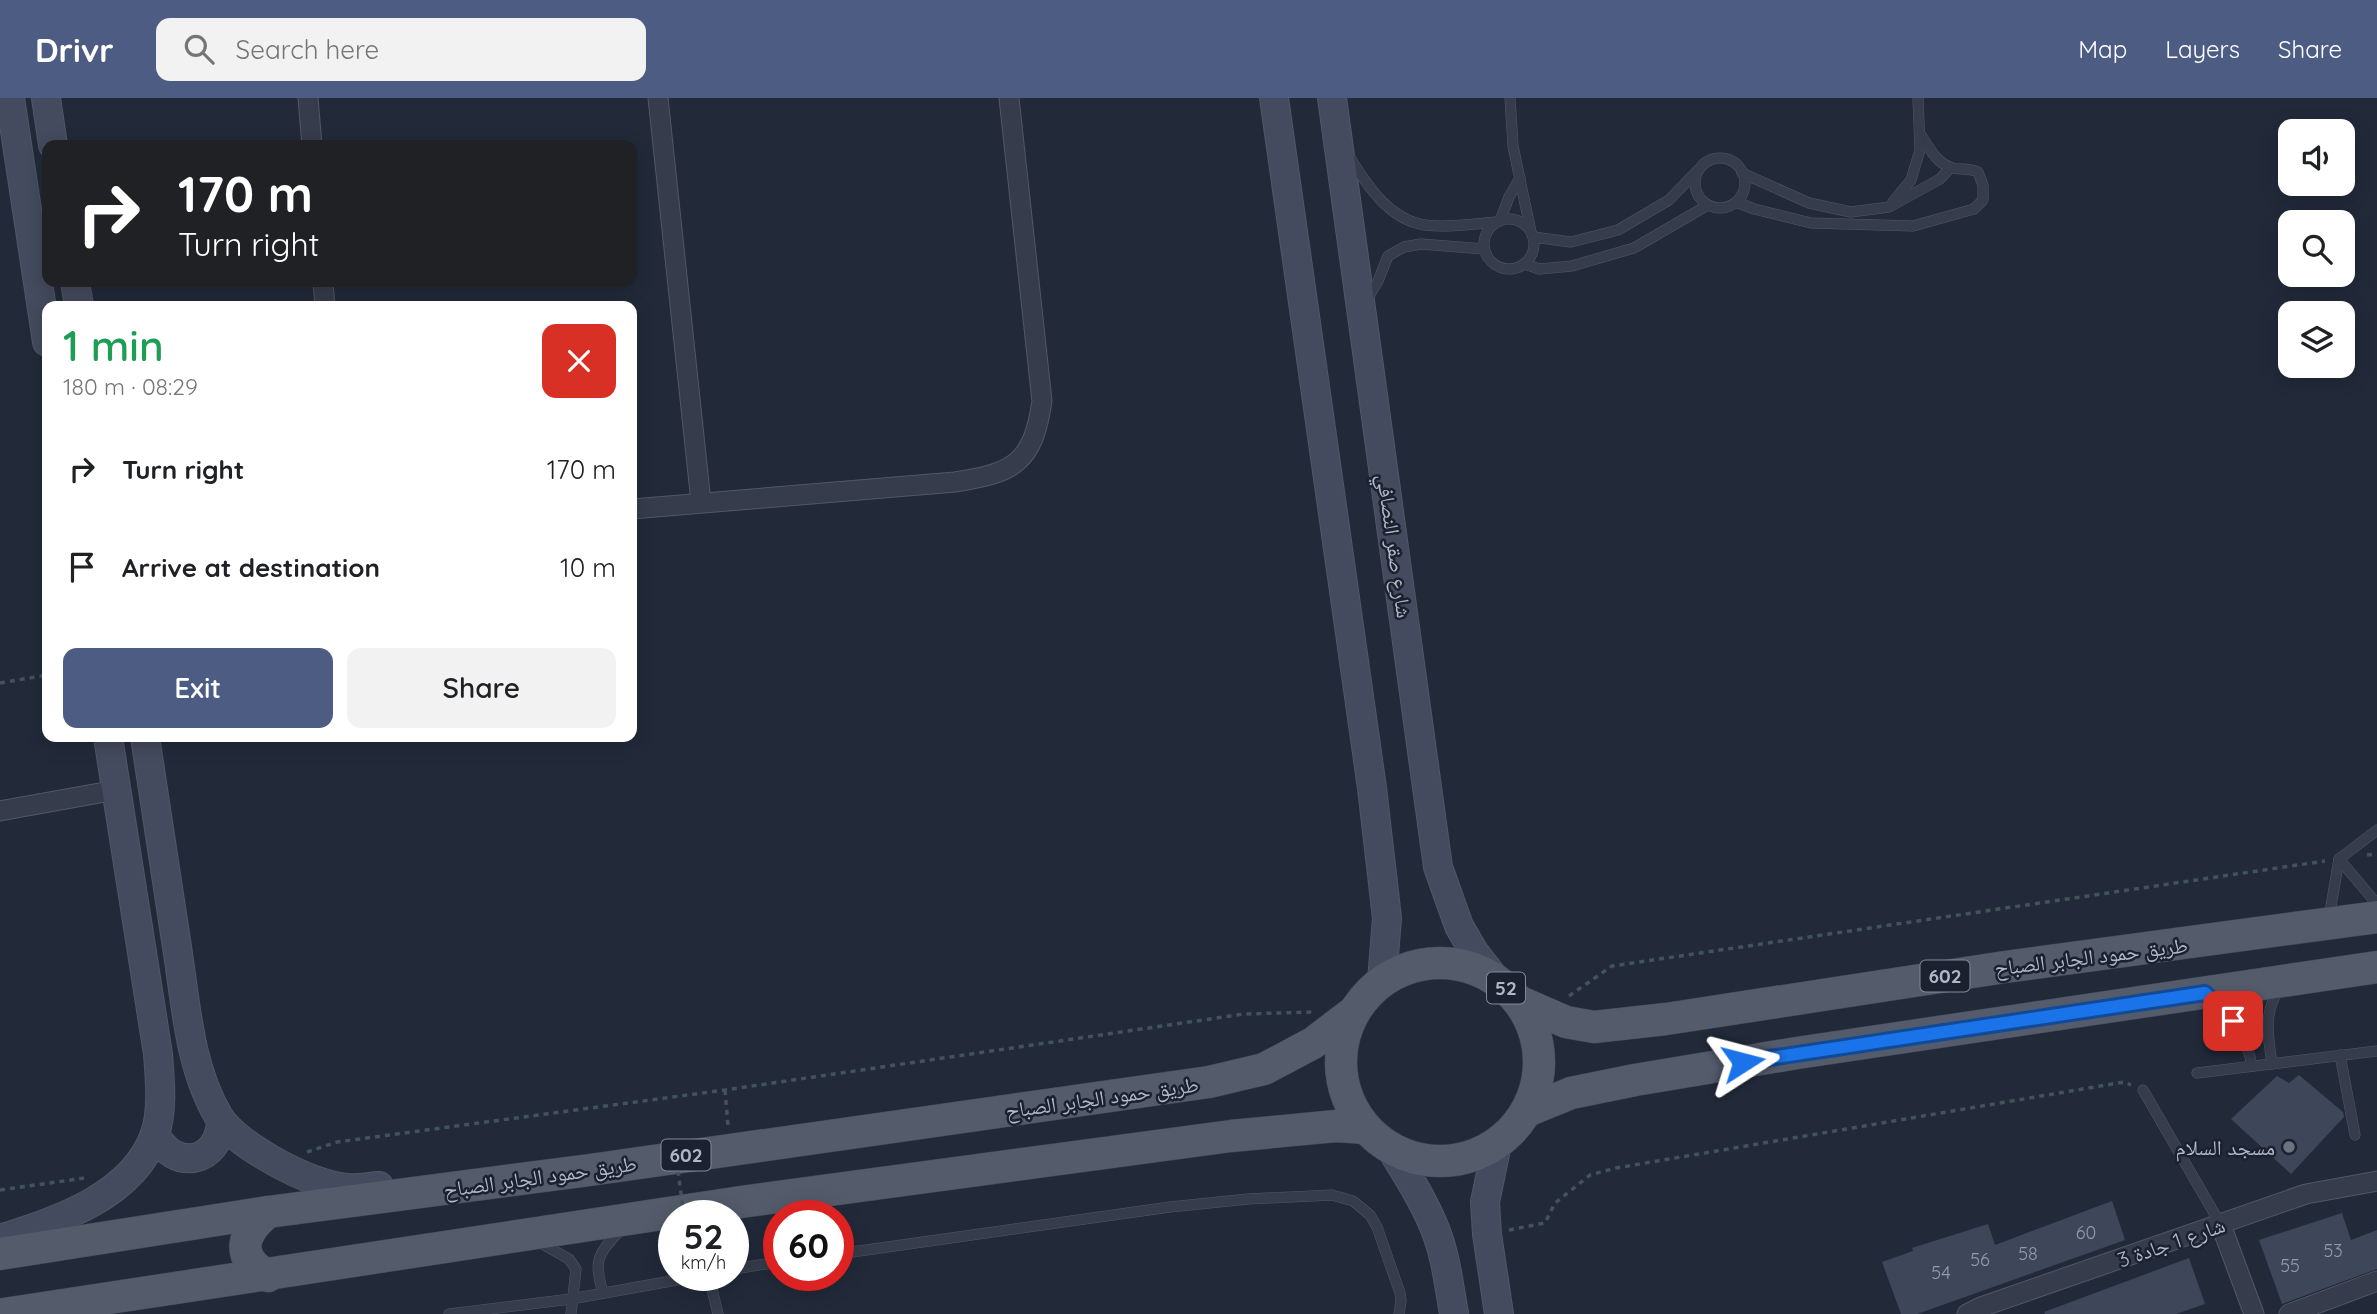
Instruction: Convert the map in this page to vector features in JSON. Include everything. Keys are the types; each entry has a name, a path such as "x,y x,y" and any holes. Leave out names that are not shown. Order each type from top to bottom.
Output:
{"main road":[{"path":"10,98 42,309"},
{"path":"46,98 52,140"},
{"path":"1274,98 1372,788 1387,918 1382,981"},
{"name":"شارع صقر النصافي","path":"1332,98 1438,867 1459,926 1474,952 1520,998"},
{"path":"0,1239 84,1207 115,1188 140,1162 155,1134 161,1091 158,1054 109,742"},
{"path":"146,742 197,1068 207,1097 221,1121 275,1163 345,1188 376,1187 483,1170 590,1170"},
{"name":"طريق حمود الجابر الصباح","path":"1520,998 1566,1022 1594,1027 1666,1019 2005,967 2377,917"},
{"name":"52","path":"1391,1149 1426,1161 1463,1159 1497,1144 1514,1129 1527,1111 1537,1083 1539,1054 1532,1026 1520,998 1469,967 1439,962 1409,967 1382,981 1367,994 1355,1011 1343,1040 1341,1071 1349,1102 1366,1128 1391,1149 1416,1189 1437,1232 1454,1314"},
{"path":"1527,1111 1571,1093 1635,1080 1797,1053 2377,967"},
{"name":"طريق حمود الجابر الصباح","path":"0,1254 268,1212 590,1170 1209,1082 1264,1069 1313,1043 1355,1011"},
{"path":"155,1134 168,1152 189,1159 209,1151 217,1142 221,1121"},
{"path":"749,1201 1231,1136 1336,1126 1366,1128"},
{"path":"1497,1144 1485,1202 1499,1314"},
{"path":"268,1212 254,1223 247,1234 245,1247 248,1259 256,1269 268,1276"},
{"path":"4,1314 658,1215"}],"street":[{"path":"308,98 312,140"},
{"path":"658,98 701,502"},
{"path":"637,508 955,482 1006,470 1027,452 1038,431 1042,401 1009,98"},
{"path":"0,811 116,790"},
{"name":"شارع 1 جادة 3","path":"1967,1314 2306,1194 2377,1181"},
{"path":"2221,1225 2254,1314"},
{"path":"2289,1314 2310,1311 2377,1282"}],"lane":[{"path":"1510,98 1513,146 1531,220 1534,251 1525,264 1518,268 1503,269 1490,260 1484,249 1488,231 1498,221 1520,178"},
{"path":"1889,207 1911,180 1920,150 1918,98"},
{"path":"1736,202 1811,223 1913,226 1974,209 1983,200 1983,185 1978,172 1968,168 1950,168 1934,155 1920,134"},
{"path":"1339,148 1349,156 1364,181 1388,208 1405,218 1422,225 1446,226 1516,220 1527,227 1532,236"},
{"path":"1532,236 1571,242 1618,230 1669,200 1710,160 1725,159 1732,162 1742,173 1809,203 1851,212 1889,207 1940,179 1950,168"},
{"path":"1698,170 1695,177 1697,193 1708,205 1722,208 1736,202 1744,189 1742,173"},
{"path":"1525,264 1539,269 1572,266 1634,248 1708,205"},
{"path":"1363,308 1388,256 1404,247 1421,244 1484,249"},
{"path":"2327,925 2340,859 2377,830"},
{"path":"2340,859 2377,904"},
{"path":"2272,1064 2267,1019 2272,1002 2285,981"},
{"path":"2205,993 2240,1030 2249,1050 2252,1066"},
{"path":"2197,1073 2377,1051"},
{"path":"2340,1055 2356,1135"},
{"path":"2143,1090 2221,1225"},
{"path":"854,1252 1170,1207 1248,1199 1332,1195 1353,1201 1370,1215 1377,1227 1400,1293 1399,1314"},
{"path":"603,1293 597,1265 601,1251 629,1220"},
{"path":"527,1236 569,1259 576,1269 571,1314"},
{"path":"449,1314 572,1299 658,1283"},
{"path":"713,1291 718,1314"}],"path":[{"path":"0,683 42,676"},
{"path":"1520,998 1612,966 2377,854"},
{"path":"275,1163 337,1142 725,1090 1244,1014 1355,1011"},
{"path":"1487,1234 1545,1223 1555,1203 1590,1175 1616,1168 2124,1082 2143,1090"},
{"path":"725,1090 732,1148"},
{"path":"674,1141 682,1200"},
{"path":"0,1190 91,1177"}],"building":[{"name":"مسجد السلام","path":"2299,1075 2343,1112 2344,1117 2291,1174 2231,1119 2277,1076 2289,1083"},
{"path":"2112,1201 2125,1240 1917,1314 1901,1314 1882,1262 1913,1251 1912,1248 1988,1224 1995,1245"},
{"path":"2342,1213 2351,1240 2377,1230 2377,1269 2282,1304 2259,1240"},
{"path":"2189,1258 2205,1304 2176,1314 2044,1312"}],"place":[{"name":"مسجد السلام","path":"2289,1147"}],"route":[{"path":"1743,1062 2205,993 2233,1021"}]}
